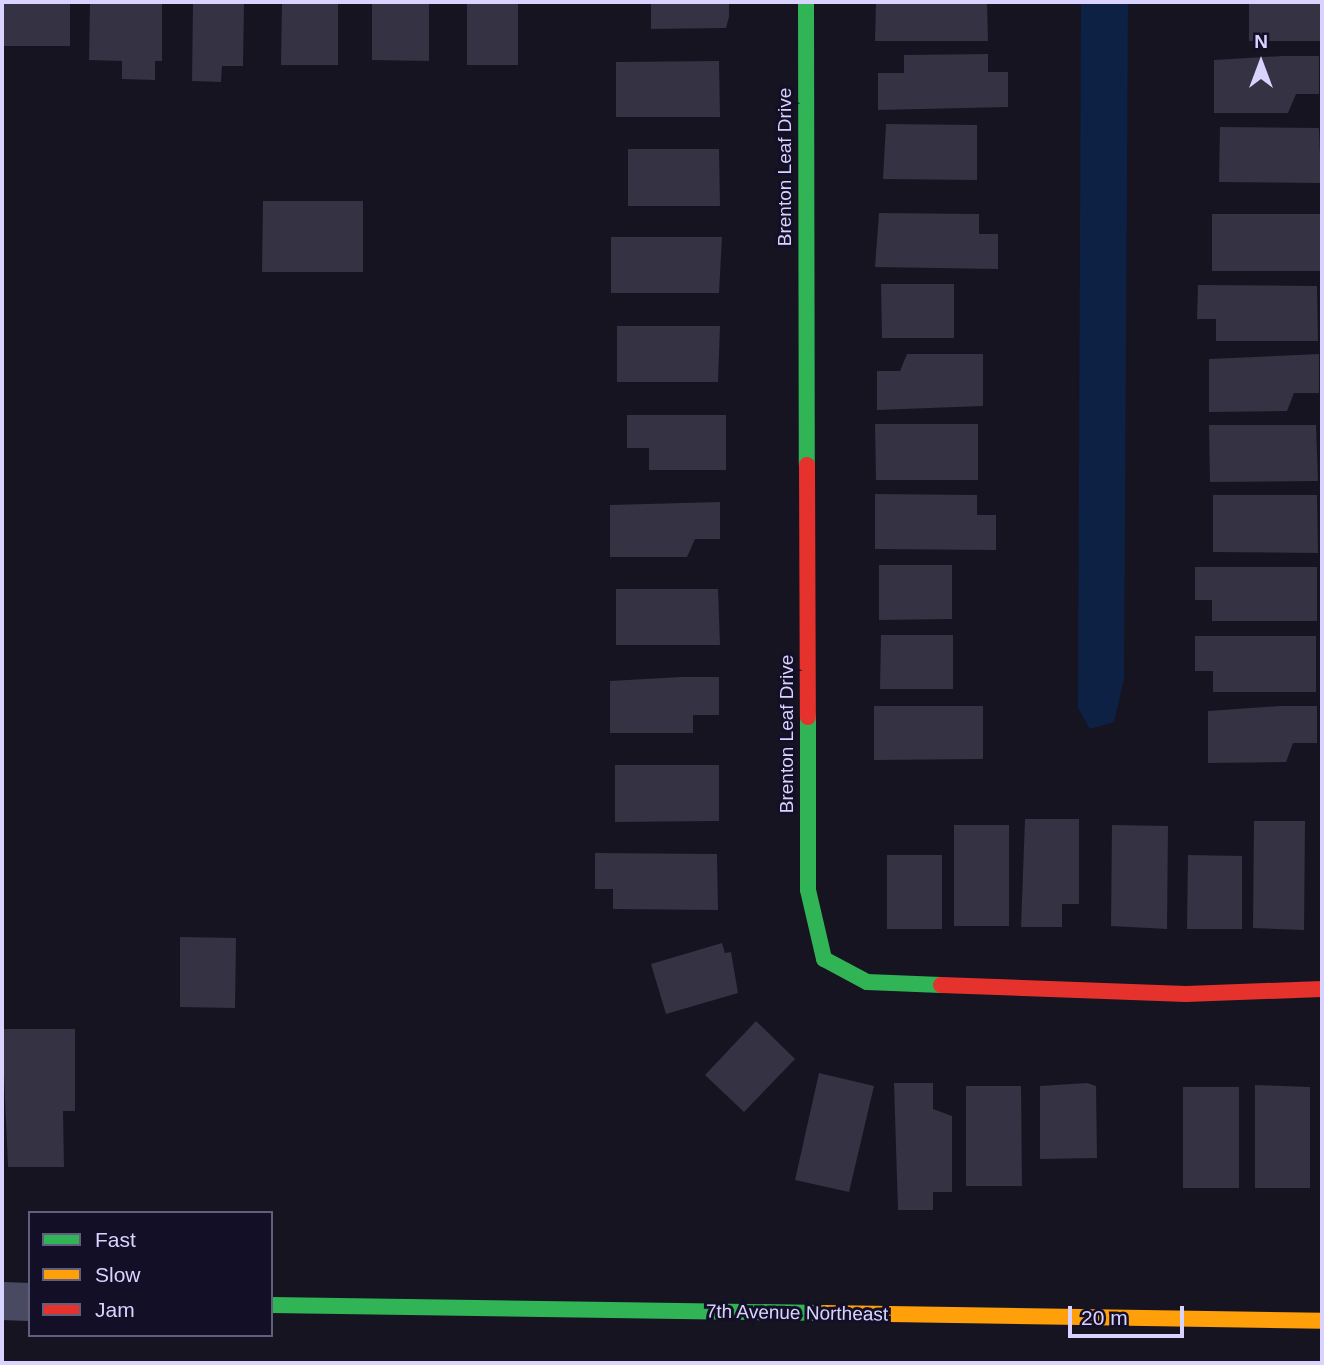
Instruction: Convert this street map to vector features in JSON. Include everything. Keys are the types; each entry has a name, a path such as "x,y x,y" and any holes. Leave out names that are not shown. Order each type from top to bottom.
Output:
{"street":[{"name":"Brenton Leaf Drive","path":"806,2 808,890 824,959 867,982 1186,994 1322,989"},
{"path":"2,1301 28,1302"},
{"name":"7th Avenue Northeast","path":"273,1305 1322,1321"}],"water":[{"path":"1081,2 1128,2 1124,679 1114,722 1090,729 1078,708"}],"building":[{"path":"2,2 70,2 70,46 2,46"},
{"path":"90,2 162,2 162,61 155,61 155,80 122,79 122,61 89,60"},
{"path":"193,2 244,2 243,66 222,66 221,82 192,81"},
{"path":"282,2 338,2 338,65 281,65"},
{"path":"372,2 429,2 429,61 372,60"},
{"path":"467,2 518,2 518,65 467,65"},
{"path":"651,2 729,2 729,17 726,28 651,29"},
{"path":"876,2 987,2 988,41 875,41"},
{"path":"1249,2 1322,2 1322,41 1249,41"},
{"path":"988,54 988,72 1008,72 1008,107 878,110 878,73 904,73 904,55"},
{"path":"1319,56 1319,94 1296,94 1288,113 1214,113 1214,60"},
{"path":"719,61 720,117 616,117 616,62"},
{"path":"886,124 977,125 977,180 883,179"},
{"path":"1220,127 1319,128 1321,183 1219,182"},
{"path":"628,149 719,149 720,206 628,206"},
{"path":"263,201 363,201 363,272 262,272"},
{"path":"879,213 979,214 979,234 998,234 998,269 875,267"},
{"path":"1212,214 1320,214 1320,271 1212,271"},
{"path":"611,237 722,237 719,293 611,293"},
{"path":"881,284 954,284 954,338 882,338"},
{"path":"1198,285 1317,286 1318,341 1216,341 1216,319 1197,319"},
{"path":"617,326 720,326 718,382 617,382"},
{"path":"907,354 983,354 983,406 877,410 877,371 900,371"},
{"path":"1319,354 1319,393 1294,393 1287,411 1209,412 1209,359"},
{"path":"627,415 726,415 726,470 649,470 649,448 627,448"},
{"path":"875,424 978,424 978,480 876,480"},
{"path":"1209,425 1316,425 1318,481 1210,482"},
{"path":"875,494 977,495 977,515 996,515 996,550 875,549"},
{"path":"1213,495 1317,495 1318,553 1213,552"},
{"path":"720,502 720,539 695,539 687,557 610,557 610,505"},
{"path":"879,565 952,565 952,619 879,620"},
{"path":"1195,567 1317,567 1317,621 1212,621 1212,600 1195,600"},
{"path":"616,589 718,589 720,645 616,645"},
{"path":"881,635 953,635 953,689 880,689"},
{"path":"1195,636 1316,636 1316,692 1213,692 1213,671 1195,671"},
{"path":"719,677 719,715 693,715 693,733 610,733 610,681"},
{"path":"874,706 983,706 983,759 874,760"},
{"path":"1317,706 1317,743 1293,743 1286,762 1208,763 1208,711"},
{"path":"615,765 719,765 719,821 615,822"},
{"path":"1025,819 1079,819 1079,904 1062,904 1062,927 1021,927"},
{"path":"1254,821 1305,821 1304,930 1253,928"},
{"path":"954,825 1009,825 1009,926 954,926"},
{"path":"1112,825 1168,826 1167,929 1111,926"},
{"path":"595,853 717,854 718,910 613,909 613,889 595,889"},
{"path":"887,855 942,855 942,929 887,929"},
{"path":"1188,855 1242,856 1242,929 1187,929"},
{"path":"180,937 236,938 235,1008 180,1007"},
{"path":"722,943 725,953 731,952 738,993 666,1014 651,964"},
{"path":"756,1021 795,1059 744,1112 705,1075"},
{"path":"2,1029 75,1029 75,1111 63,1111 64,1167 8,1167"},
{"path":"819,1073 874,1086 849,1192 795,1180"},
{"path":"894,1083 933,1083 933,1109 952,1116 952,1192 933,1192 933,1210 898,1210"},
{"path":"1087,1083 1096,1086 1097,1158 1040,1159 1040,1086"},
{"path":"1255,1085 1310,1087 1310,1188 1255,1188"},
{"path":"966,1086 1021,1086 1022,1186 966,1186"},
{"path":"1183,1087 1239,1087 1239,1188 1183,1188"}],"traffic: fast":[{"path":"806,2 807,465"},
{"path":"808,717 808,890 824,959 867,982 941,985"},
{"path":"273,1305 825,1313"}],"traffic: slow":[{"path":"825,1313 1322,1321"}],"traffic: jam":[{"path":"807,465 808,717"},
{"path":"941,985 1186,994 1322,989"}]}
